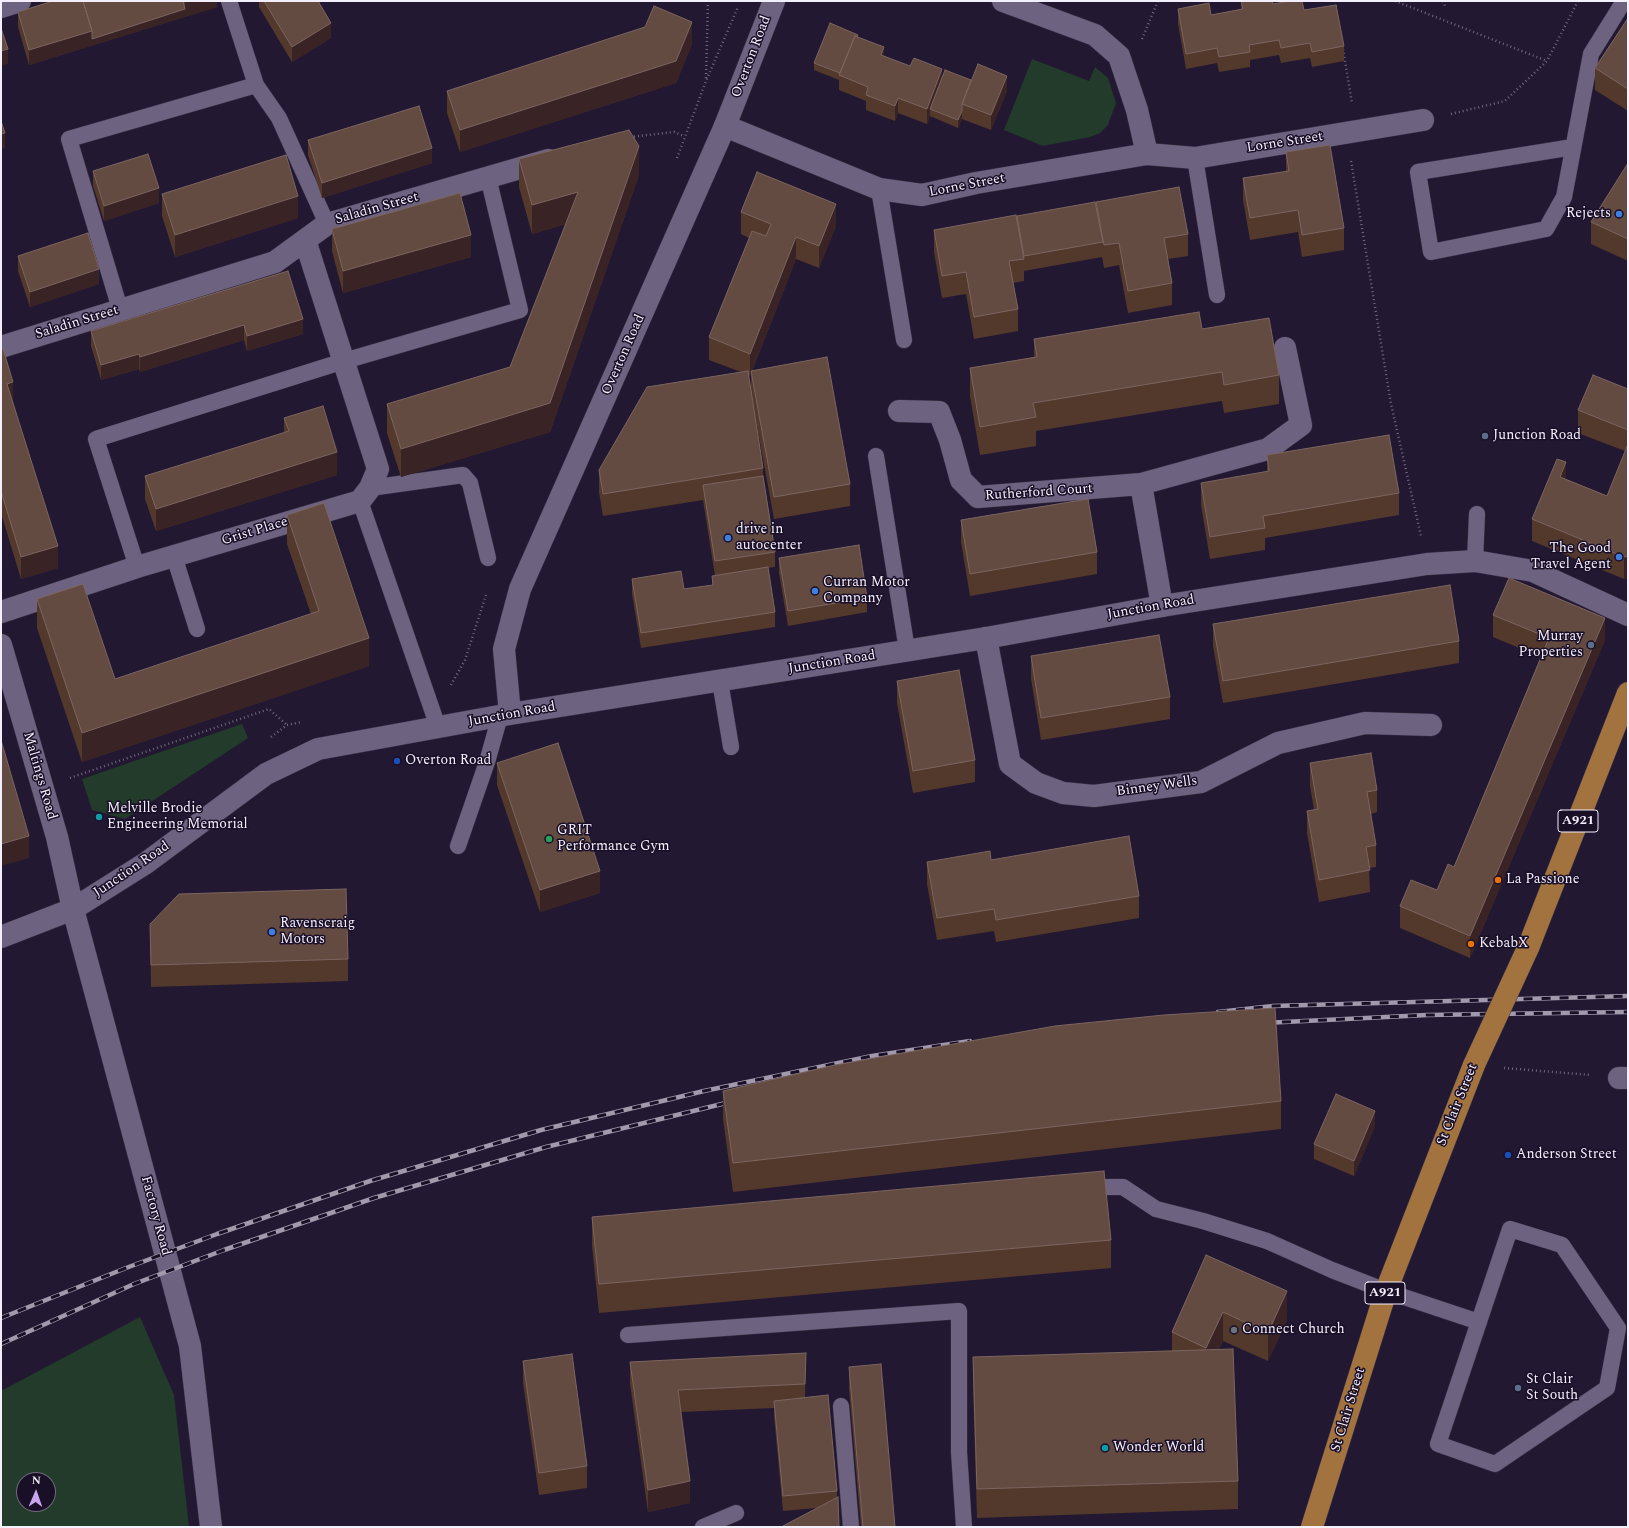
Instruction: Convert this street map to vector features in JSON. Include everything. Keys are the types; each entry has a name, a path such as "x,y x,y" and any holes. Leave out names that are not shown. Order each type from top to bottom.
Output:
{"main road":[{"name":"St Clair Street","path":"1312,1527 1386,1291 1474,1065 1528,948 1628,693"}],"street":[{"path":"1,7 20,1"},
{"name":"Overton Road","path":"505,715 504,649 520,589 726,126 774,1"},
{"path":"1003,1 1095,35 1119,56 1137,110 1147,154"},
{"name":"Lorne Street","path":"726,126 879,188 922,195 976,183 1147,154 1195,158 1423,120"},
{"name":"Saladin Street","path":"1,347 275,262 327,224 565,155"},
{"path":"305,240 378,469 365,495"},
{"name":"Rutherford Court","path":"899,410 939,412 950,440 961,480 978,498 1141,484 1268,449 1301,425 1285,348"},
{"path":"1141,484 1162,606"},
{"name":"Grist Place","path":"1,612 137,567 365,495"},
{"name":"Junction Road","path":"1,937 73,909 146,863 266,774 318,749 505,715 986,638 1162,606 1427,564 1475,562 1533,572 1608,604 1628,615"},
{"name":"Binney Wells","path":"986,638 1010,764 1036,783 1063,793 1094,796 1201,782 1278,743 1365,723 1431,725"},
{"name":"Maltings Road","path":"1,645 57,837 73,909"},
{"name":"Factory Road","path":"73,909 190,1346 211,1527"}],"lane":[{"path":"229,1 256,85 279,118 327,224"},
{"path":"1573,147 1418,172 1431,252 1546,230 1564,196 1591,54 1624,1"},
{"path":"120,309 69,139 256,85"},
{"path":"1195,158 1217,295"},
{"path":"137,567 96,439 344,361 520,310 488,177"},
{"path":"879,188 904,340"},
{"path":"876,456 907,650"},
{"path":"438,727 426,698 365,495 463,476 470,483 488,558"},
{"path":"1475,562 1477,514"},
{"path":"174,556 197,630"},
{"path":"720,681 731,747"},
{"path":"458,846 505,715"},
{"path":"1065,1188 1123,1187 1156,1209 1203,1221 1267,1241 1332,1270 1386,1291 1479,1322"},
{"path":"1510,1229 1562,1245 1618,1328 1607,1388 1495,1464 1438,1444 1479,1322 1510,1229"},
{"path":"628,1335 959,1311 959,1452 964,1527"},
{"path":"841,1406 851,1527"},
{"path":"703,1527 736,1513"}],"path":[{"path":"706,81 708,1"},
{"path":"1119,56 1140,44 1158,1"},
{"path":"1335,1 1336,9"},
{"path":"1395,1 1547,61"},
{"path":"1443,1 1445,6"},
{"path":"1423,120 1505,101 1547,61 1578,1"},
{"path":"1343,47 1352,132 1391,404 1427,564"},
{"path":"626,138 674,132 684,136"},
{"path":"43,787 269,709 287,725"},
{"path":"1474,1065 1624,1078"}],"green space":[{"path":"1032,59 1089,81 1095,67 1108,78 1116,103 1108,125 1100,133 1090,137 1043,146 1004,130"},
{"path":"242,724 248,738 125,819 92,810 82,779"},
{"path":"140,1317 174,1395 189,1527 1,1527 1,1391"}],"building":[{"path":"53,1 83,1 92,31 29,50 18,12"},
{"path":"83,1 183,1 185,9 92,39 92,31"},
{"path":"264,1 318,1 331,23 292,47"},
{"path":"1241,1 1272,1 1273,4 1290,1 1302,1 1304,10 1336,5 1344,46 1312,52 1310,43 1281,48 1279,40 1249,45 1250,52 1219,57 1217,48 1186,54 1178,9 1209,3 1211,15 1243,9"},
{"path":"654,6 692,22 676,61 460,130 447,91 645,27"},
{"path":"1628,18 1628,89 1595,68"},
{"path":"830,23 858,35 857,37 855,36 840,73 814,63"},
{"path":"1,28 8,49 1,51"},
{"path":"855,36 884,47 881,55 910,66 914,58 942,69 927,109 898,98 895,106 866,95 868,87 839,75"},
{"path":"978,64 1007,76 991,115 962,104"},
{"path":"945,70 971,80 958,120 930,109"},
{"path":"419,106 432,148 322,183 308,140"},
{"path":"1,121 5,133 1,134"},
{"path":"629,130 639,146 550,403 401,449 387,404 510,367 578,192 532,205 519,159"},
{"path":"1330,145 1344,228 1302,235 1298,210 1250,218 1243,178 1289,171 1286,152"},
{"path":"148,154 159,188 104,206 93,171"},
{"path":"286,155 298,196 175,235 162,194"},
{"path":"1628,163 1628,239 1591,222"},
{"path":"757,172 836,204 819,246 796,237 750,354 709,337 752,231 766,236 771,224 741,212"},
{"path":"1179,187 1188,234 1164,238 1172,283 1128,291 1119,243 1104,245 1096,202"},
{"path":"460,193 471,235 343,271 332,229"},
{"path":"1095,202 1103,242 1024,256 1017,216"},
{"path":"1016,215 1024,259 1009,261 1018,309 974,317 966,272 942,276 934,230"},
{"path":"88,233 99,269 30,292 18,256"},
{"path":"288,271 303,319 247,336 244,325 140,357 139,354 101,365 91,331"},
{"path":"1199,312 1202,329 1269,318 1279,375 1224,385 1222,372 1033,403 1036,417 980,427 970,368 1037,357 1034,339"},
{"path":"3,349 13,382 7,384 58,546 21,557 1,491 1,350"},
{"path":"827,357 850,484 774,497 751,371"},
{"path":"748,371 763,468 603,494 599,470 647,387"},
{"path":"1593,375 1628,389 1628,430 1578,410"},
{"path":"323,406 337,452 156,509 145,476 289,431 284,418"},
{"path":"1389,435 1399,493 1263,516 1265,528 1210,537 1201,483 1269,471 1267,455"},
{"path":"1628,444 1628,556 1624,557 1532,519 1557,459 1566,462 1560,477 1607,496"},
{"path":"763,476 775,552 715,561 703,485"},
{"path":"1088,499 1097,552 970,574 961,520"},
{"path":"324,503 369,638 82,733 37,599 83,584 115,679 319,611 287,515"},
{"path":"859,545 867,598 788,611 779,558"},
{"path":"768,567 775,612 641,633 632,579 681,571 684,589 713,585 712,576"},
{"path":"1509,578 1605,618 1470,936 1400,906 1411,880 1437,890 1448,864 1454,867 1549,638 1493,615"},
{"path":"1450,585 1459,641 1223,681 1213,624"},
{"path":"1159,635 1170,697 1041,718 1031,656"},
{"path":"959,670 975,760 913,771 897,681"},
{"path":"1,740 29,836 1,844"},
{"name":"GRIT Performance Gym","path":"558,743 600,871 540,890 497,763"},
{"path":"1371,753 1377,790 1367,792 1376,845 1366,847 1370,870 1319,880 1307,811 1318,809 1310,763"},
{"path":"1129,836 1139,896 996,920 994,909 937,918 927,862 990,851 991,860"},
{"path":"346,889 348,959 151,965 150,924 179,894"},
{"path":"1275,1008 1281,1101 733,1163 723,1091 835,1065 1055,1026 1164,1015"},
{"path":"1336,1094 1375,1111 1354,1161 1314,1144"},
{"path":"1104,1171 1111,1240 599,1284 592,1217"},
{"path":"1206,1255 1287,1291 1268,1333 1223,1312 1206,1348 1172,1332"},
{"name":"Wonder World","path":"1233,1349 1238,1481 977,1489 973,1357"},
{"path":"806,1353 805,1384 678,1390 690,1481 648,1490 630,1362"},
{"path":"572,1354 587,1466 539,1473 523,1361"},
{"path":"881,1364 895,1527 863,1527 849,1367"},
{"path":"828,1395 837,1491 783,1496 774,1401"},
{"path":"838,1497 839,1527 781,1527"}],"railway":[{"path":"1218,1012 1273,1006 1628,996"},
{"path":"1264,1023 1427,1015 1628,1012"},
{"path":"1,1318 126,1268 217,1234 370,1181 541,1130 704,1091 872,1056 970,1041"},
{"path":"1,1344 134,1284 224,1250 374,1198 546,1147 734,1101"}],"place":[{"name":"Rejects","path":"1619,214"},
{"name":"Junction Road","path":"1485,436"},
{"name":"drive in autocenter","path":"728,538"},
{"name":"The Good Travel Agent","path":"1619,557"},
{"name":"Curran Motor Company","path":"815,591"},
{"name":"Murray Properties","path":"1591,645"},
{"name":"Overton Road","path":"397,761"},
{"name":"Melville Brodie Engineering Memorial","path":"99,817"},
{"name":"GRIT Performance Gym","path":"549,839"},
{"name":"La Passione","path":"1498,880"},
{"name":"Ravenscraig Motors","path":"272,932"},
{"name":"KebabX","path":"1471,944"},
{"name":"Anderson Street","path":"1508,1155"},
{"name":"Connect Church","path":"1234,1330"},
{"name":"St Clair St South","path":"1518,1388"},
{"name":"Wonder World","path":"1105,1448"}]}
